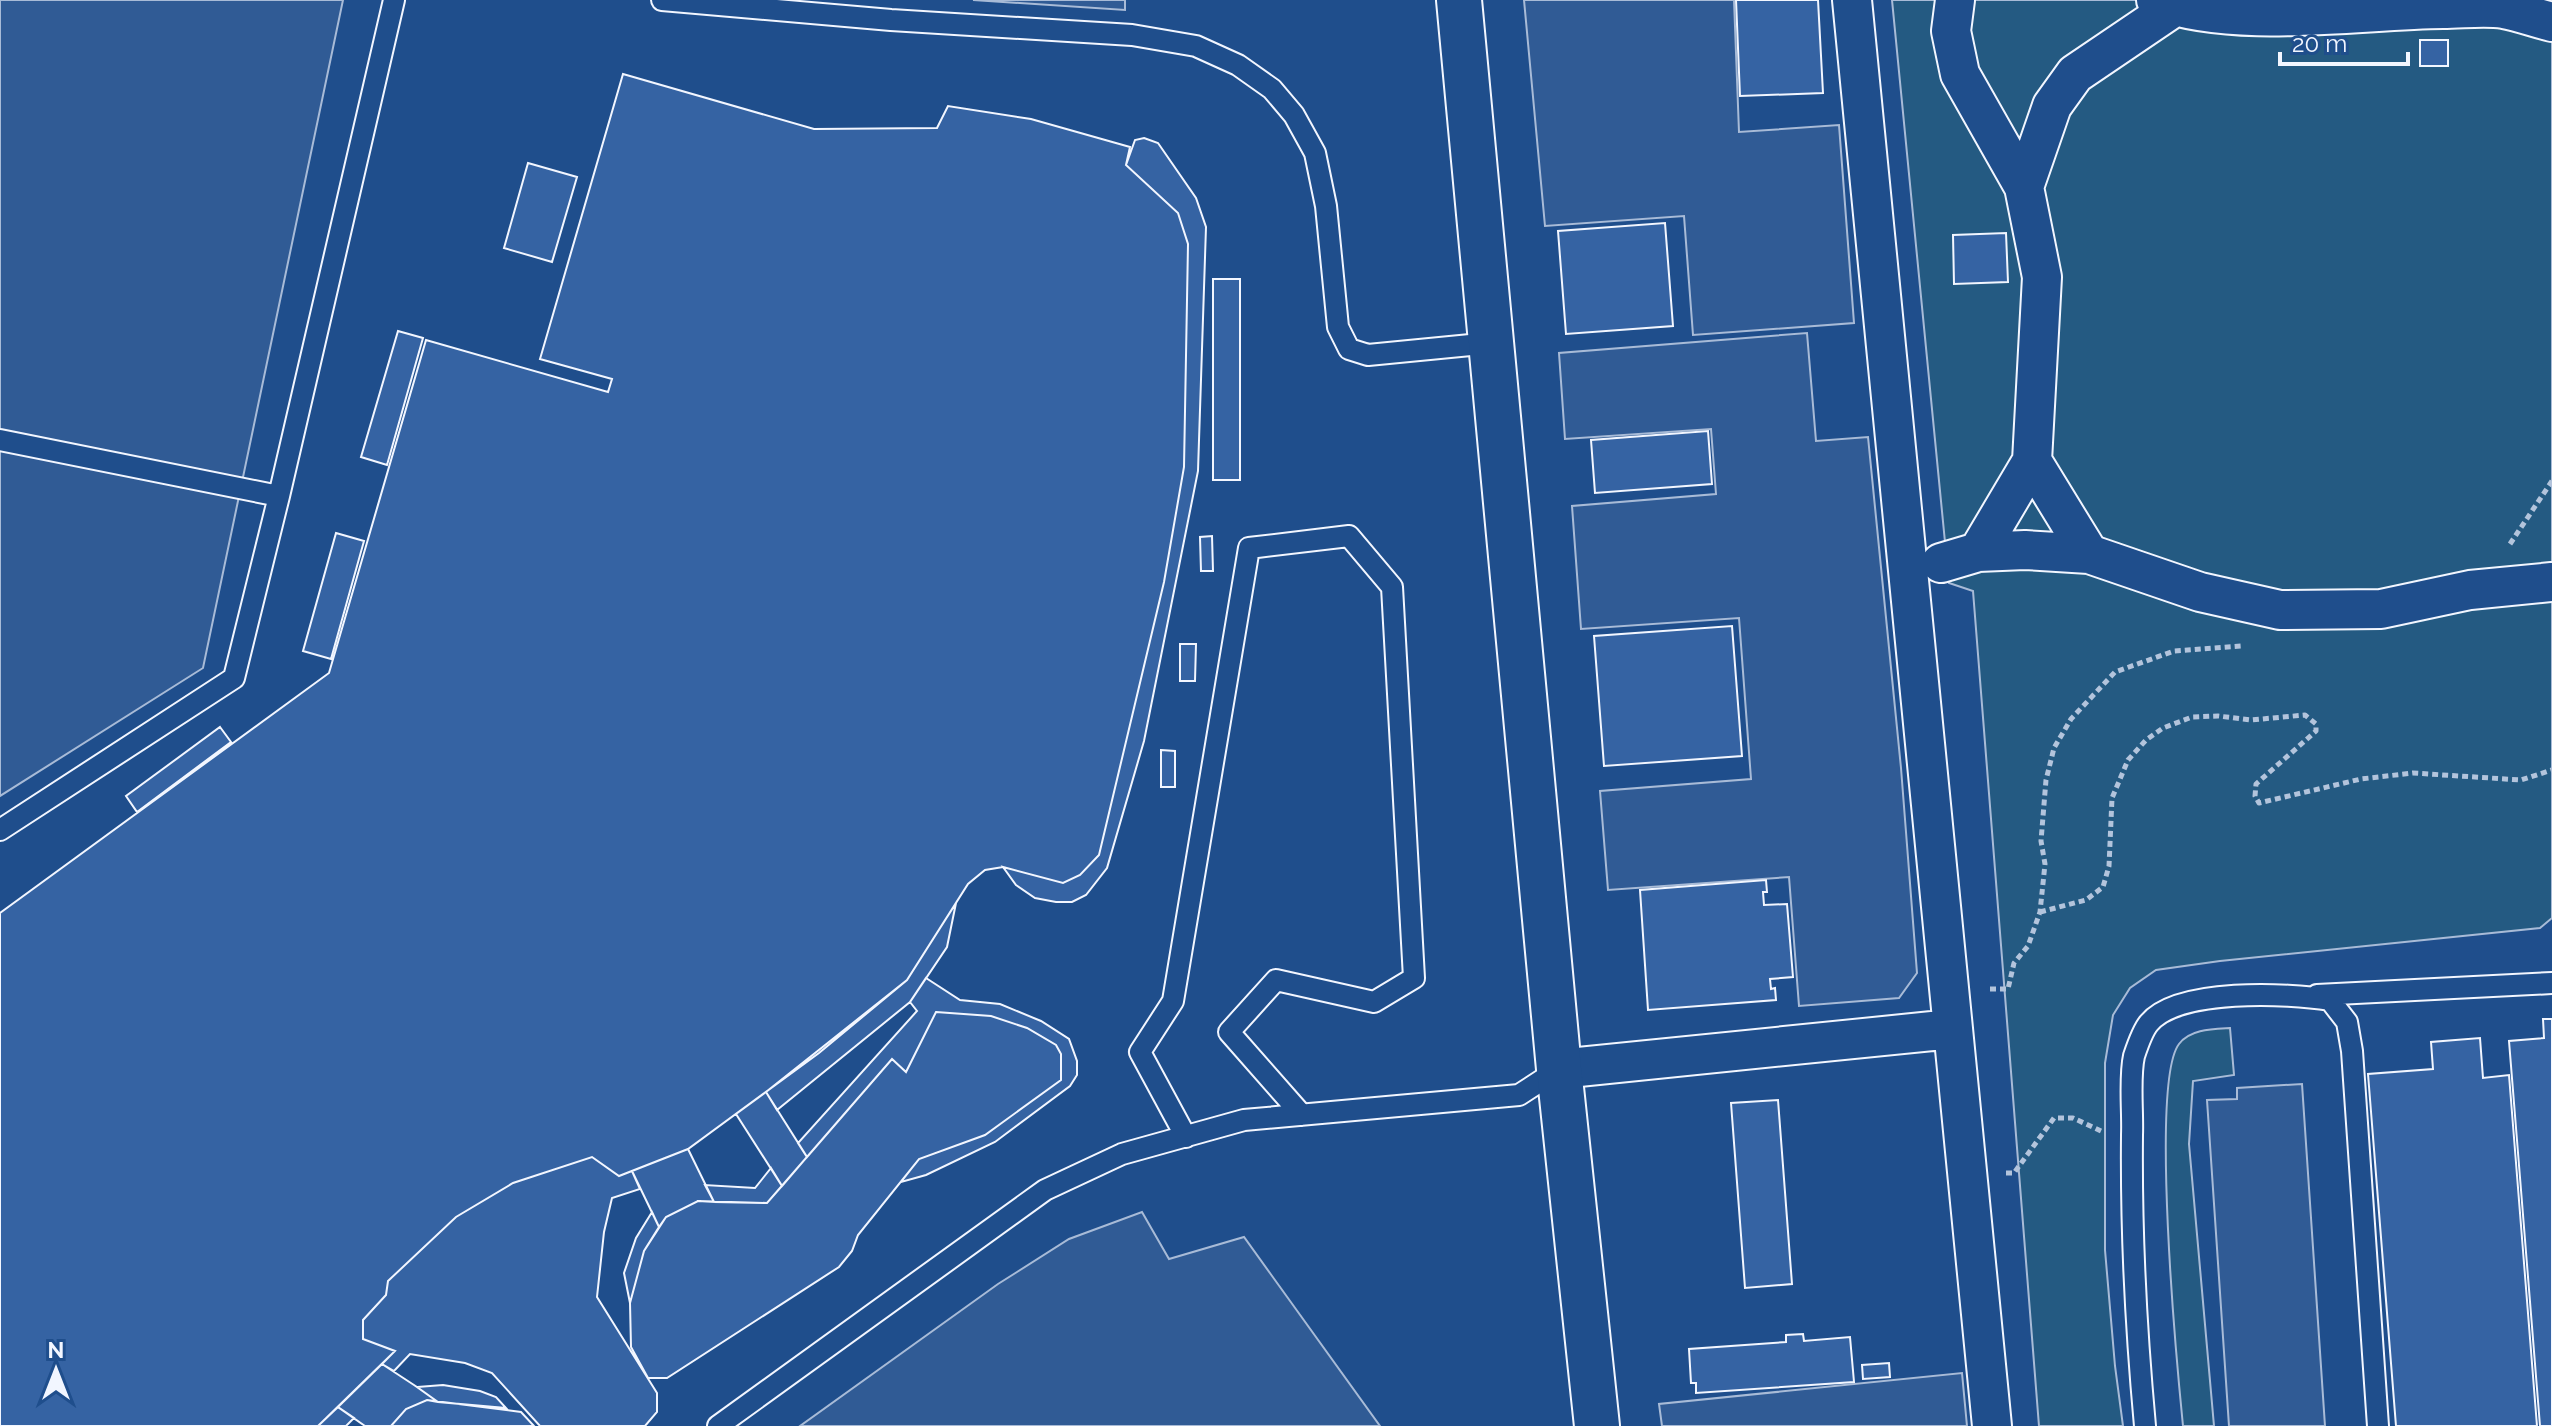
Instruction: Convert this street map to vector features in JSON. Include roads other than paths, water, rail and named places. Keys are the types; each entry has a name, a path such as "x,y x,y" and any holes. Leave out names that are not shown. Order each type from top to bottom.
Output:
{"street":[{"path":"1459,0 1559,1069 1597,1426"},
{"path":"1852,0 1992,1426"},
{"path":"1955,0 1951,31 1960,74 2024,187 2042,277 2032,461 1978,552"},
{"path":"2024,187 2052,106 2075,74 2165,4 2233,14 2301,16 2383,10 2502,8 2552,22"},
{"path":"2032,461 2089,554"},
{"path":"1941,563 1978,552 2025,550 2089,554 2200,592 2280,610 2381,609 2470,590 2552,582"},
{"path":"1559,1069 1952,1029"}],"lane":[{"path":"0,830 234,678 394,0"},
{"path":"662,0 1132,35 1196,46 1238,65 1272,89 1294,115 1315,153 1326,206 1338,327 1349,349 1368,355 1491,343"},
{"path":"0,440 279,496"},
{"path":"1186,1137 1140,1052 1173,1001 1249,548 1349,536 1392,587 1414,978 1374,1002 1276,980 1229,1032 1302,1115"},
{"path":"2145,1426 2136,1325 2131,1188 2134,1057 2148,1024 2170,1006 2204,998 2552,983"},
{"path":"2301,995 2330,1000 2347,1022 2352,1051 2378,1426"},
{"path":"718,1426 1045,1190 1122,1154 1244,1120 1519,1095 1559,1069"}]}
